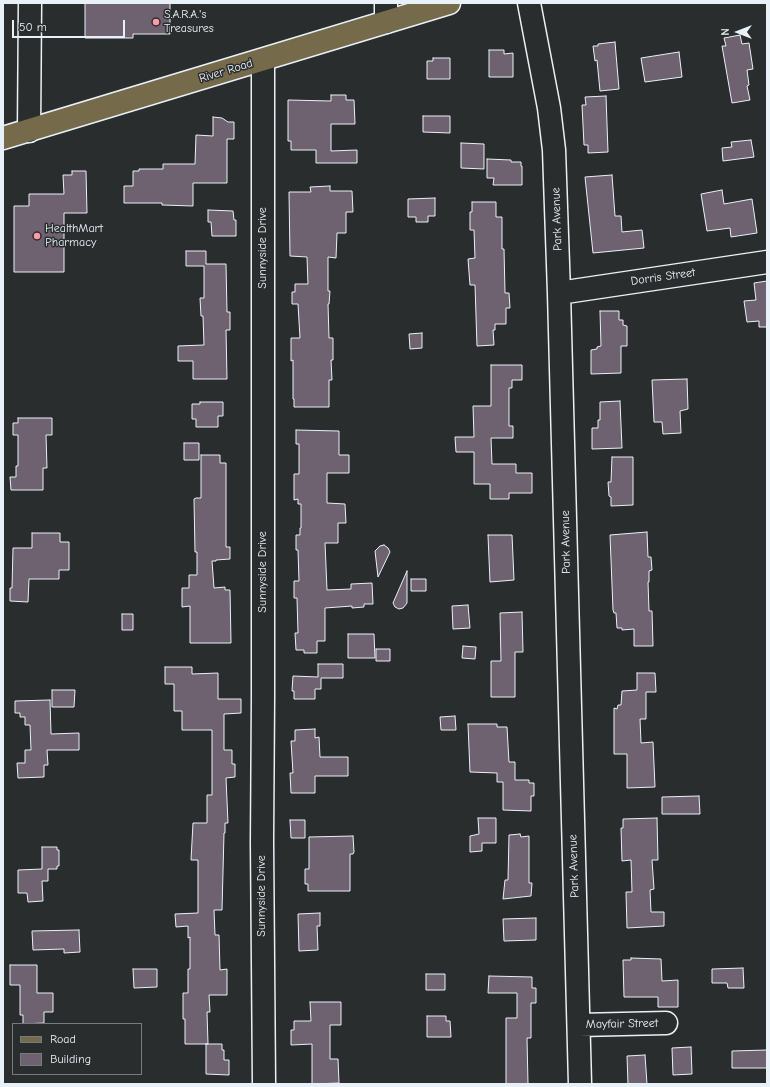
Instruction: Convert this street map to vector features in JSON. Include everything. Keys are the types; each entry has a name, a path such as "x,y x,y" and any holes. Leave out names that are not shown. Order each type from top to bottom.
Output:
{"main road":[{"name":"River Road","path":"3,138 263,60 386,13 449,3"}],"street":[{"path":"29,131 30,3"},
{"name":"Park Avenue","path":"529,3 549,108 554,150 580,1084"},
{"name":"Sunnyside Drive","path":"263,60 262,849 264,1084"},
{"name":"Dorris Street","path":"559,293 767,262"},
{"name":"Mayfair Street","path":"579,1025 666,1023"}],"building":[{"path":"85,3 170,3 170,34 133,34 133,38 85,38"},
{"path":"740,35 742,44 749,43 753,69 747,70 749,85 747,86 750,100 732,103 722,46 726,46 724,38"},
{"path":"615,42 619,89 600,91 597,60 595,61 593,46"},
{"path":"489,50 504,50 504,54 513,53 513,77 489,77"},
{"path":"679,52 682,77 645,82 641,58"},
{"path":"433,58 450,58 450,79 427,79 427,61 433,61"},
{"path":"331,95 346,95 346,100 354,100 355,124 331,124 331,151 357,150 357,163 316,163 316,150 291,150 291,141 288,141 288,100 331,101"},
{"path":"606,96 608,152 588,153 588,145 584,145 582,105 586,105 585,97"},
{"path":"423,116 450,116 450,133 423,132"},
{"path":"213,117 222,118 228,122 234,122 234,139 227,139 227,183 193,183 193,206 162,205 162,203 124,203 124,186 133,186 133,171 139,171 139,169 163,169 163,164 195,164 196,135 213,136"},
{"path":"751,140 754,157 723,161 722,148 732,147 731,142"},
{"path":"461,143 484,144 484,169 461,168"},
{"path":"487,159 521,162 522,185 493,185 494,178 487,178"},
{"path":"72,171 86,171 87,213 64,213 64,272 14,272 14,206 29,206 29,194 64,194 63,175 72,175"},
{"path":"612,175 615,216 621,216 622,232 642,230 644,248 593,253 585,177"},
{"path":"330,186 330,191 352,191 353,212 346,212 346,233 337,233 336,258 328,257 328,291 330,291 328,304 329,338 333,338 333,360 331,360 332,380 329,380 329,407 294,407 291,338 300,338 298,304 292,304 292,292 295,292 295,284 308,284 307,257 290,256 289,192 311,192 310,187"},
{"path":"722,190 724,204 752,199 757,233 731,237 730,228 707,231 701,194"},
{"path":"435,198 435,216 428,216 428,222 416,222 416,217 408,217 408,199"},
{"path":"472,202 496,202 496,217 502,217 502,249 504,249 505,293 509,293 510,308 506,308 506,324 495,324 495,330 493,330 494,345 477,346 475,285 470,285 468,259 475,258 474,230 470,230 470,212 472,212"},
{"path":"208,210 233,211 234,220 236,220 236,236 212,236 211,222 208,222"},
{"path":"186,251 206,251 206,264 226,264 227,312 230,312 230,330 226,330 227,379 193,379 193,361 178,361 178,346 204,345 203,316 201,316 200,298 204,298 204,266 186,266"},
{"path":"767,281 767,327 759,327 759,321 747,322 744,301 756,300 754,283"},
{"path":"600,311 619,311 619,320 623,320 623,325 627,326 627,346 621,346 621,373 591,374 591,350 597,349 597,347 601,346"},
{"path":"422,333 422,348 410,349 409,334"},
{"path":"491,365 522,365 522,380 512,380 512,388 509,388 509,426 513,426 513,438 491,438 492,464 516,464 516,473 532,473 532,493 509,493 509,499 490,499 490,484 474,484 474,452 456,452 455,437 474,437 473,406 491,406"},
{"path":"687,379 688,409 680,411 681,433 663,434 662,422 654,422 652,380"},
{"path":"620,401 622,448 592,449 592,428 598,428 598,420 600,420 600,402"},
{"path":"200,402 223,402 223,416 218,416 218,427 196,427 196,419 192,419 192,404 200,404"},
{"path":"18,418 52,418 52,435 46,435 47,468 43,468 43,490 11,490 10,477 16,477 16,466 18,466 18,435 13,435 13,423 18,423"},
{"path":"296,430 339,431 339,455 349,455 349,473 327,473 327,503 345,504 346,523 338,523 338,543 325,543 327,590 351,589 351,584 372,583 373,604 364,604 364,607 352,608 352,606 325,608 325,641 317,641 317,653 304,653 304,650 296,650 295,633 298,633 297,598 294,598 294,581 299,581 296,535 300,535 301,504 298,504 298,499 294,500 294,474 299,474 299,444 296,444"},
{"path":"184,443 199,443 199,460 184,460"},
{"path":"201,455 220,455 220,463 226,463 226,547 230,547 230,559 212,561 214,588 225,587 225,590 230,590 231,643 190,643 190,606 182,607 182,588 189,588 189,575 197,575 194,499 201,498"},
{"path":"612,457 633,457 633,505 611,506 608,482 611,482"},
{"path":"647,532 648,557 651,557 652,570 649,571 648,582 649,611 652,611 653,646 634,646 634,629 622,630 622,628 617,628 616,613 614,613 613,610 610,535"},
{"path":"32,533 60,533 60,542 69,542 69,570 59,570 59,579 29,579 28,602 10,601 10,588 12,588 13,548 32,548"},
{"path":"488,535 512,535 514,580 490,582"},
{"path":"384,545 390,552 378,577 375,551 380,546"},
{"path":"407,571 407,603 403,608 399,609 395,607 393,603"},
{"path":"411,579 426,579 426,591 411,591"},
{"path":"468,605 470,628 453,629 452,606"},
{"path":"522,612 523,652 515,652 515,697 491,697 491,661 501,661 500,613"},
{"path":"122,614 133,614 133,630 122,630"},
{"path":"348,634 374,634 375,658 348,658"},
{"path":"463,646 476,647 475,659 462,658"},
{"path":"376,649 390,649 390,661 376,661"},
{"path":"318,664 343,664 343,678 321,678 321,689 315,689 315,699 294,699 294,691 292,691 293,676 318,677"},
{"path":"165,667 192,667 192,674 218,673 218,699 241,699 241,713 224,714 224,750 232,750 232,764 235,764 235,777 226,778 228,823 225,823 224,833 222,910 214,910 215,935 219,935 220,970 227,969 227,995 209,995 210,1012 207,1012 208,1044 185,1044 183,993 188,993 190,937 188,938 188,926 176,927 175,914 198,913 198,860 191,860 193,823 207,823 207,795 212,795 212,730 182,730 182,711 174,711 174,684 165,684"},
{"path":"637,673 655,673 656,692 646,692 646,719 640,719 641,743 653,742 655,787 627,788 627,754 614,754 614,708 617,709 618,705 621,705 622,691 637,690"},
{"path":"52,690 75,690 74,707 52,707"},
{"path":"50,700 51,734 79,733 79,750 47,750 48,765 44,765 44,777 18,778 17,763 25,763 25,750 31,750 30,725 25,725 25,717 20,717 20,713 15,713 15,701"},
{"path":"455,716 456,730 441,730 440,717"},
{"path":"468,724 497,724 497,727 507,727 509,762 515,762 515,780 529,780 529,783 534,783 534,796 531,796 531,811 503,810 503,782 497,782 497,773 470,772"},
{"path":"315,729 315,738 319,737 320,757 348,757 348,776 315,776 315,793 291,793 290,773 293,773 291,741 295,741 295,730"},
{"path":"699,796 700,814 662,814 662,797"},
{"path":"478,818 496,818 496,843 482,843 482,851 470,852 470,836 479,834"},
{"path":"657,818 658,860 652,860 654,889 650,890 651,912 664,912 664,926 627,928 626,892 632,892 631,860 622,861 621,828 623,828 623,819"},
{"path":"290,820 305,820 305,838 291,838"},
{"path":"520,834 521,837 529,836 529,883 532,883 531,896 503,899 505,880 508,880 509,835"},
{"path":"353,836 354,852 353,854 350,854 350,891 308,891 308,884 305,884 305,869 309,869 309,837"},
{"path":"42,847 57,847 57,850 59,850 59,866 57,866 57,869 48,869 48,881 42,881 43,901 28,902 27,893 18,893 18,870 42,869"},
{"path":"320,913 320,926 317,926 318,950 299,951 298,914"},
{"path":"536,918 536,940 504,941 503,919"},
{"path":"79,930 80,952 64,953 64,949 33,950 32,931"},
{"path":"631,958 661,959 662,981 678,980 678,1007 658,1007 658,997 624,997 623,960 631,960"},
{"path":"10,965 37,965 37,993 53,993 53,1012 44,1012 44,1023 23,1023 23,1015 20,1015 20,985 10,985"},
{"path":"743,968 744,988 728,988 727,983 712,983 712,969"},
{"path":"133,969 157,969 157,987 134,988"},
{"path":"426,974 445,974 445,990 426,990"},
{"path":"489,976 532,977 532,988 536,988 536,1003 531,1003 531,1038 527,1038 528,1084 506,1084 506,1018 517,1018 517,993 488,993"},
{"path":"310,1002 341,1002 341,1025 330,1025 330,1059 338,1059 339,1083 312,1084 312,1044 291,1045 291,1030 294,1030 294,1021 311,1021"},
{"path":"427,1016 446,1016 446,1021 450,1021 451,1037 427,1037"},
{"path":"206,1044 222,1044 222,1050 224,1050 224,1060 229,1060 229,1075 206,1074"},
{"path":"691,1047 692,1074 673,1075 672,1048"},
{"path":"767,1050 767,1068 732,1068 732,1051"},
{"path":"645,1055 647,1084 628,1084 627,1056"}],"place":[{"name":"S.A.R.A.'s Treasures","path":"156,22"},
{"name":"HealthMart Pharmacy","path":"37,236"}]}
